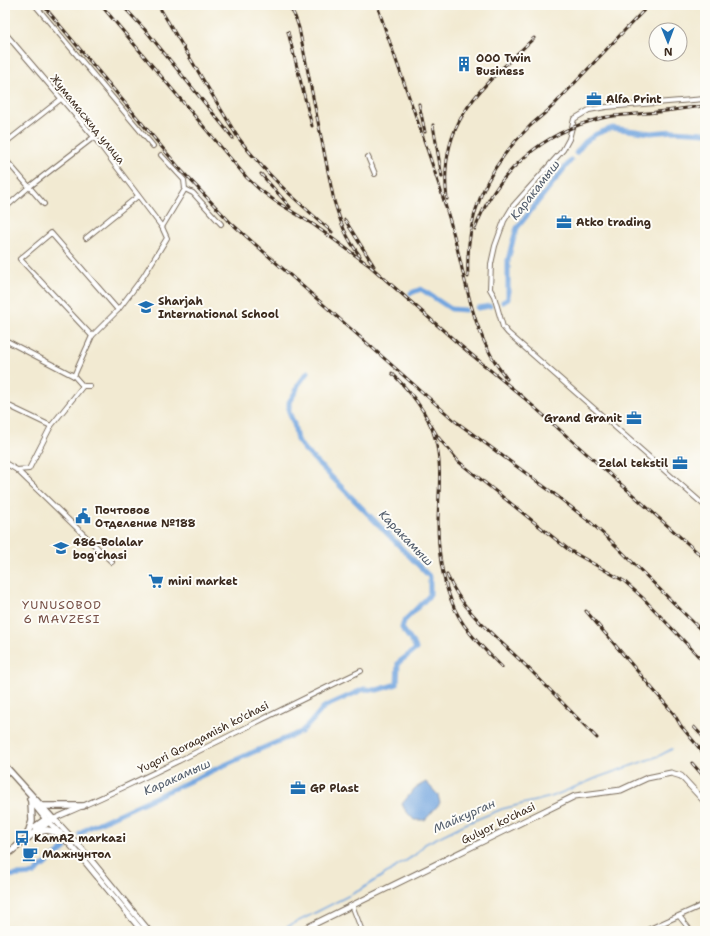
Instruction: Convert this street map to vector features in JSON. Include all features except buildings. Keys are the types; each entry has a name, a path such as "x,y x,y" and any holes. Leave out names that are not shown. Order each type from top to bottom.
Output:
{"main road":[{"path":"5,766 40,806 49,820"},
{"path":"25,789 30,800 32,821 29,834 47,830 63,833"},
{"path":"30,800 49,820"},
{"path":"40,806 83,806"},
{"name":"Yuqori Qoraqamish ko'chasi","path":"5,851 49,820"},
{"name":"Yuqori Qoraqamish ko'chasi","path":"5,856 29,834"}],"street":[{"path":"35,5 153,146"},
{"name":"Жумамасжид улица","path":"5,34 94,137 162,227 167,239 143,277 118,310"},
{"path":"5,143 61,99"},
{"path":"705,99 606,107 589,110 574,119 563,150 513,206 504,221 495,246 490,278 490,289 494,296 503,327 508,333 705,506"},
{"path":"5,208 29,187 94,137"},
{"path":"161,155 184,180 185,189 162,227"},
{"path":"368,157 375,174"},
{"path":"5,159 44,204"},
{"path":"185,189 192,193 221,224"},
{"path":"86,238 138,196"},
{"path":"74,376 92,336 118,310 50,233 20,259 92,336"},
{"path":"5,340 74,376 82,386"},
{"path":"82,386 90,386"},
{"path":"17,470 29,469 50,426 82,386"},
{"path":"5,404 50,426"},
{"path":"5,463 17,470 112,562"},
{"name":"Yuqori Qoraqamish ko'chasi","path":"49,820 83,806 173,764 362,670"},
{"name":"Gulyor ko'chasi","path":"300,931 575,796 621,790 647,778 671,774 681,776 705,802"},
{"path":"49,820 80,850 149,931"},
{"path":"80,850 142,931"},
{"path":"645,931 705,904"},
{"path":"352,905 362,931"},
{"path":"678,916 691,931"}],"water":[{"path":"426,782 438,795 440,803 425,820 414,820 402,804 415,788"}],"waterway":[{"name":"Каракамыш","path":"576,153 585,142 596,134 612,128 651,133 673,131 705,133"},
{"name":"Каракамыш","path":"503,302 508,299 508,260 517,228 571,160"},
{"name":"Каракамыш","path":"411,293 421,289 451,309 465,310"},
{"name":"Каракамыш","path":"478,308 490,306"},
{"name":"Каракамыш","path":"80,834 88,828 251,753 301,732 324,707 364,689 377,690 397,684 398,663 416,649 402,628 404,621 430,595 430,577 304,449 297,440 294,424 289,412 289,402 298,385 308,372"},
{"name":"Майкурган","path":"279,931 360,890 415,855 425,844 463,825 502,809 551,797 599,777 659,756 672,749"},
{"name":"Каракамыш","path":"5,876 33,874 65,848"}],"railway":[{"path":"43,5 181,170 230,222 455,421 590,522 705,634"},
{"path":"101,5 247,178 275,201 314,225 370,266 461,346 524,398 705,559"},
{"path":"122,5 147,32 233,138"},
{"path":"158,5 247,150 270,175 332,232"},
{"path":"287,5 296,18 299,28 334,201 344,229 360,256"},
{"path":"377,5 442,194 456,241 465,283 477,323 495,362 507,379"},
{"path":"468,277 470,234 475,214 481,195 501,160 529,127 554,105 649,5"},
{"path":"288,32 312,126"},
{"path":"447,199 446,171 449,147 457,126 468,107 481,90 534,38"},
{"path":"419,104 425,132"},
{"path":"475,229 484,208 495,190 509,173 524,157 541,144 560,133 580,124 602,118 705,106"},
{"path":"433,125 442,177"},
{"path":"261,174 290,207"},
{"path":"345,220 374,266"},
{"path":"392,373 418,403 428,420 435,438 439,459 440,480 438,523 439,542 445,582 451,600 466,628 502,667"},
{"path":"429,422 438,437 459,462 569,550 624,581 643,598 701,659"},
{"path":"447,575 470,612 532,671 597,738"},
{"path":"586,611 674,714 681,726 705,755"},
{"path":"694,727 705,739"},
{"path":"692,763 705,778"}],"place":[{"name":"ООО Twin Business","path":"464,64"},
{"name":"Alfa Print","path":"594,99"},
{"name":"Atko trading","path":"564,222"},
{"name":"Sharjah International School","path":"146,307"},
{"name":"Grand Granit","path":"634,418"},
{"name":"Zelal tekstil","path":"680,463"},
{"name":"Почтовое Отделение №188","path":"83,516"},
{"name":"486-Bolalar bogʻchasi","path":"61,548"},
{"name":"mini market","path":"156,581"},
{"name":"GP Plast","path":"298,788"},
{"name":"KamAZ markazi","path":"22,838"},
{"name":"Мажнунтол","path":"30,854"}],"district":[{"name":"YUNUSOBOD 6 MAVZESI","path":"62,612"}]}
